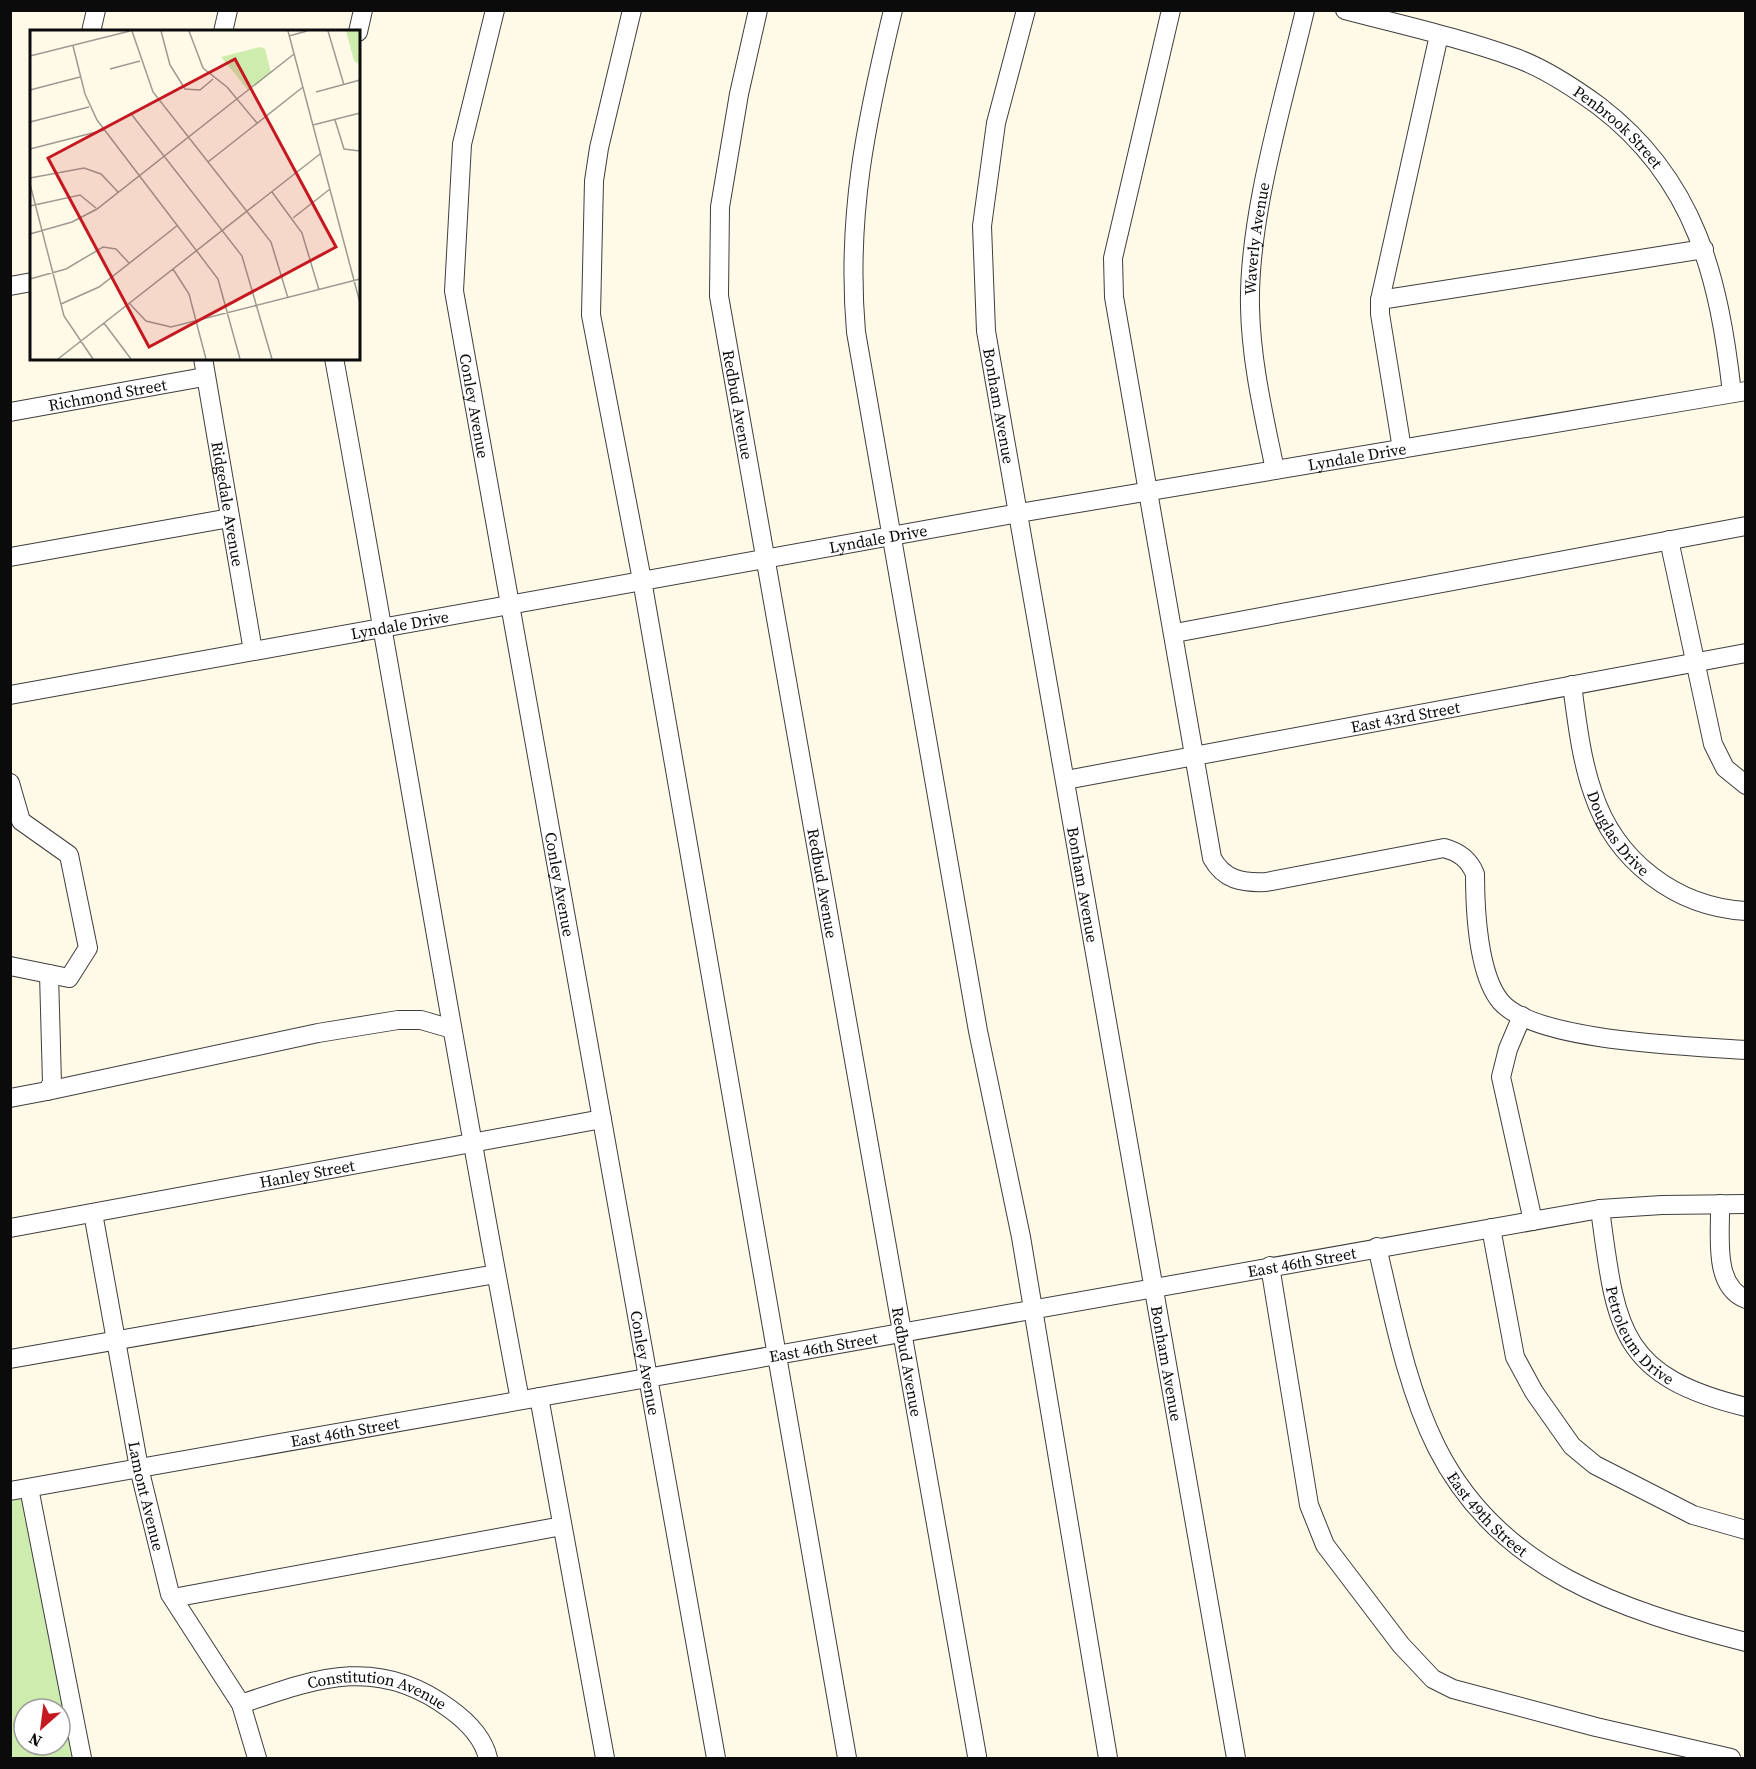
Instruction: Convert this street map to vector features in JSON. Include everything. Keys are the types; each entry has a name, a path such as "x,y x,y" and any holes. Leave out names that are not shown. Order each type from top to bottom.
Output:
{"street":[{"path":"91,30 96,10"},
{"path":"223,30 228,10"},
{"path":"358,30 363,10"},
{"name":"Conley Avenue","path":"495,10 462,144 454,291 512,604 716,1758"},
{"path":"632,10 598,148 594,181 590,281 595,338 642,580 847,1758"},
{"name":"Redbud Avenue","path":"758,10 738,94 720,207 718,296 977,1756"},
{"path":"893,10 877,79 857,186 852,248 856,332 978,1031 1021,1237 1108,1758"},
{"name":"Bonham Avenue","path":"1026,10 996,123 982,226 986,331 1237,1758"},
{"path":"1171,10 1113,258 1113,297 1174,633 1192,756 1212,858 1221,871 1237,881 1247,883 1294,878 1444,848 1460,854 1471,865 1475,874 1483,961 1490,984 1502,1003 1538,1024 1579,1033 1746,1050"},
{"name":"Waverly Avenue","path":"1275,470 1253,351 1250,284 1270,157 1305,10"},
{"name":"Penbrook Street","path":"1345,10 1517,58 1576,89 1609,114 1659,164 1680,195 1704,249 1725,327 1739,392"},
{"path":"1402,449 1380,314 1380,300 1439,35"},
{"path":"1380,300 1704,249"},
{"path":"10,286 30,282"},
{"name":"Ridgedale Avenue","path":"203,360 204,377 253,651"},
{"path":"334,360 384,627 471,1143 520,1400"},
{"name":"Richmond Street","path":"10,412 204,377"},
{"name":"Lyndale Drive","path":"10,694 1019,513 1739,392"},
{"path":"10,557 230,518"},
{"path":"1174,633 1746,526"},
{"path":"1670,540 1713,744 1725,768 1746,784"},
{"name":"East 43rd Street","path":"1066,780 1746,653"},
{"name":"Douglas Drive","path":"1572,685 1592,792 1616,840 1641,868 1681,895 1705,905 1746,911"},
{"path":"10,783 16,821 69,855 87,948 69,978 10,966"},
{"path":"47,1091 52,1083 50,974"},
{"path":"1522,1016 1508,1049 1501,1077 1533,1221"},
{"path":"10,1098 318,1033 398,1020 421,1020 452,1029"},
{"name":"Hanley Street","path":"10,1228 602,1119"},
{"path":"1720,1204 1722,1263 1727,1283 1737,1296 1746,1299"},
{"name":"East 46th Street","path":"20,1490 1600,1209 1746,1204"},
{"name":"Petroleum Drive","path":"1600,1209 1614,1296 1623,1326 1635,1349 1650,1367 1668,1380 1690,1391 1746,1407"},
{"name":"Lamont Avenue","path":"93,1213 139,1468 173,1598 241,1704 257,1758"},
{"path":"1491,1228 1515,1357 1534,1392 1572,1446 1595,1465 1693,1515 1746,1530"},
{"name":"East 49th Street","path":"1377,1247 1418,1399 1437,1446 1457,1483 1480,1512 1506,1538 1534,1560 1604,1598 1746,1642"},
{"path":"1270,1266 1309,1505 1325,1545 1417,1662 1433,1679 1453,1689 1596,1727 1731,1758"},
{"path":"10,1359 496,1274"},
{"path":"539,1397 604,1758"},
{"path":"20,1490 82,1758"},
{"path":"173,1598 562,1526"},
{"name":"Constitution Avenue","path":"241,1704 329,1677 357,1675 385,1678 412,1686 437,1699 459,1715 485,1744 488,1758"}],"green space":[{"path":"28,1488 70,1697 12,1697 12,1757 72,1757 72,1708 82,1758 11,1758 11,1491"}]}
